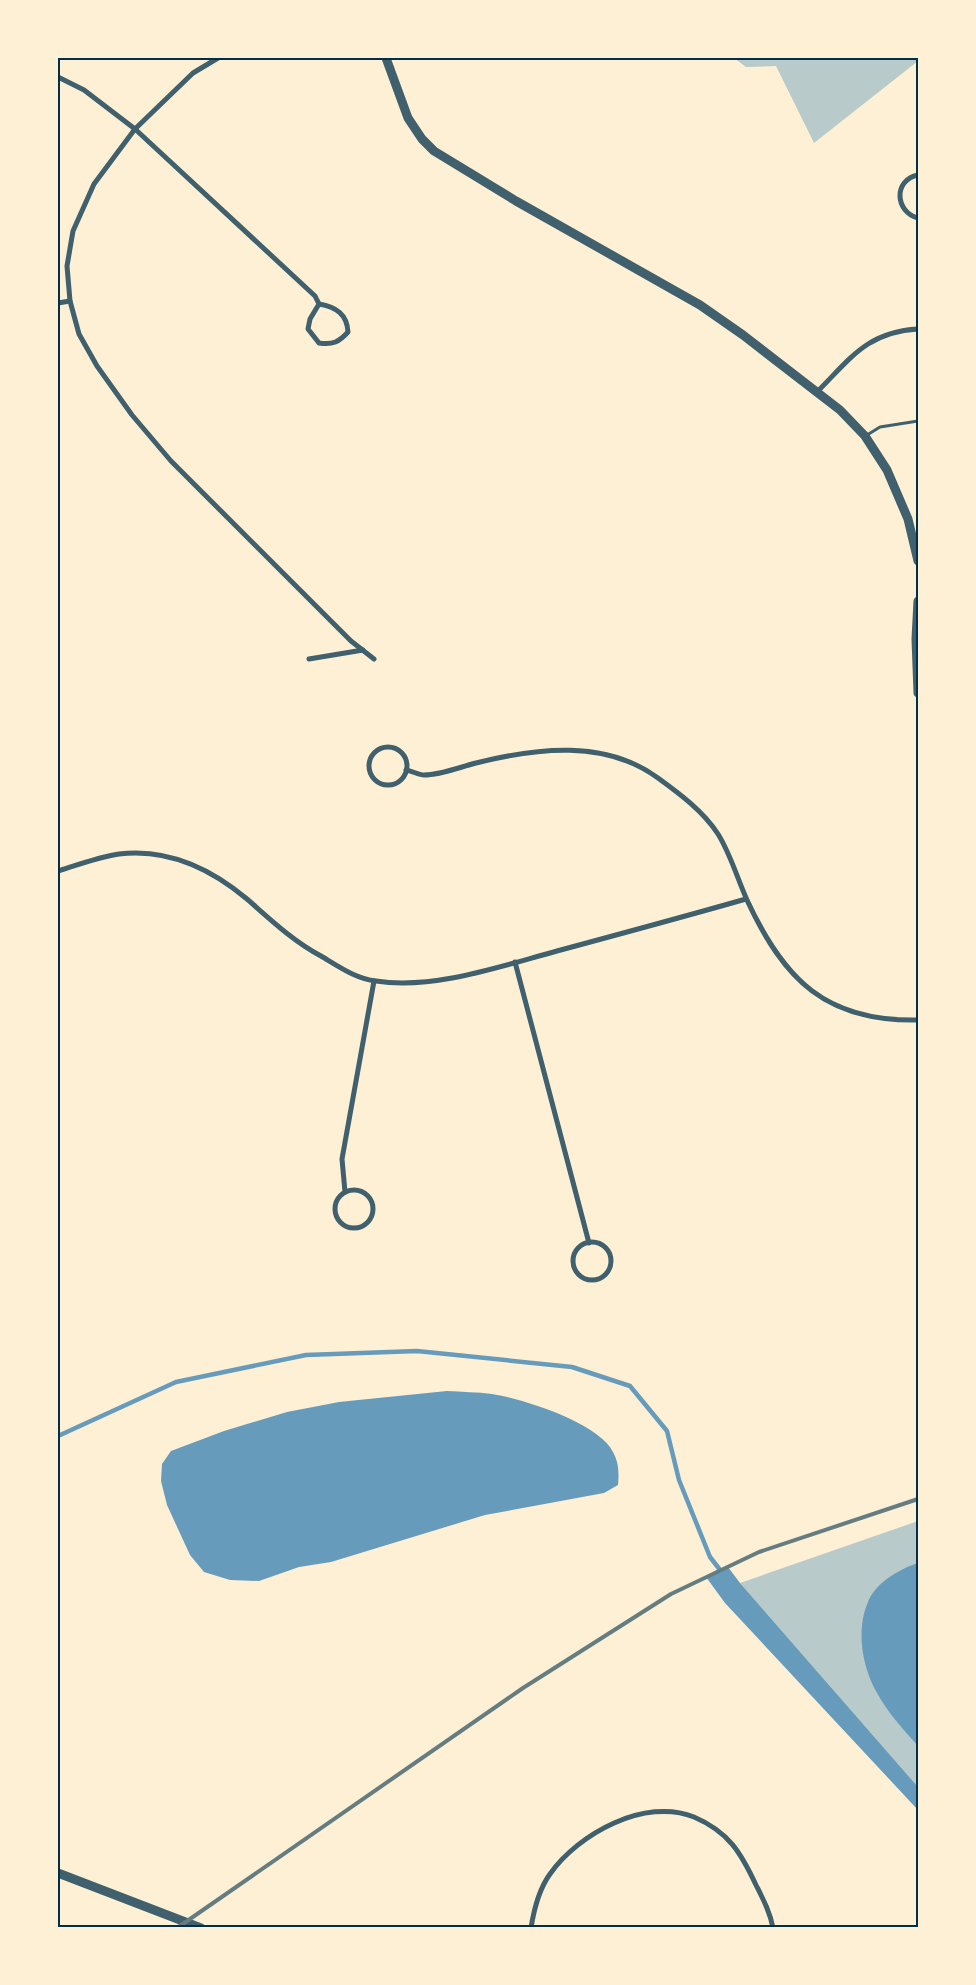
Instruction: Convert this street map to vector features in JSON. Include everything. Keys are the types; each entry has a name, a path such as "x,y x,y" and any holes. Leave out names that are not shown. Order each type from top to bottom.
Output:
{"street":[{"path":"218,58 193,73 135,129 94,184 73,230 67,266 70,301 79,334 97,366 171,461 255,547 374,659"},
{"path":"386,58 408,118 422,139 434,150 508,197 700,305 840,410 865,436 887,470 899,494 908,519 918,562"},
{"path":"58,77 84,90 135,129 315,296 319,304 340,312 348,321 348,332 340,341 330,344 319,343 308,329 310,319 319,304"},
{"path":"918,175 906,180 902,186 899,200 906,212 918,218"},
{"path":"58,303 70,301"},
{"path":"817,392 847,362 874,339 891,332 918,329"},
{"path":"918,601 916,639 918,693"},
{"path":"309,659 363,650"},
{"path":"389,747 403,754 406,770 403,777 396,783 383,784 373,776 370,763 378,749 389,747"},
{"path":"406,770 424,775 487,760 554,750 582,750 608,754 634,764 655,776 708,820 731,858 746,900 773,949 790,972 813,994 853,1012 880,1019 918,1020"},
{"path":"58,871 119,854 159,853 192,863 218,878 243,896 301,946 358,976 374,981 409,984 435,981 515,962 746,900"},
{"path":"515,962 588,1243"},
{"path":"345,1192 360,1191 371,1202 371,1217 362,1226 349,1227 336,1216 337,1201 345,1192 342,1158 374,981"},
{"path":"588,1243 603,1246 610,1260 606,1273 596,1280 587,1279 580,1275 573,1264 575,1253 588,1243"},
{"path":"531,1928 541,1891 550,1874 584,1840 628,1818 650,1813 671,1813 693,1817 720,1831 741,1852 770,1914 773,1928"},
{"path":"58,1873 201,1928"}],"lane":[{"path":"865,436 880,427 918,421"}],"shaded area":[{"path":"734,58 918,58 918,61 814,143 776,66 746,67"},
{"path":"918,1521 918,1787 740,1583"}],"water":[{"path":"447,1391 486,1393 506,1397 540,1407 577,1422 593,1431 605,1441 613,1452 618,1468 618,1485 604,1493 485,1515 331,1562 299,1567 259,1581 230,1580 204,1572 190,1555 167,1505 161,1481 162,1464 171,1451 224,1431 287,1412 339,1402"},
{"path":"918,1563 918,1746 890,1713 871,1681 862,1647 862,1624 868,1602 877,1588 889,1577"},
{"path":"728,1567 918,1787 918,1810 725,1603 706,1577"}],"waterway":[{"path":"58,1436 176,1382 306,1355 417,1351 572,1367 630,1386 667,1431 679,1480 710,1557 724,1575"}],"railway":[{"path":"177,1928 523,1688 671,1594 759,1552 918,1499"}]}
